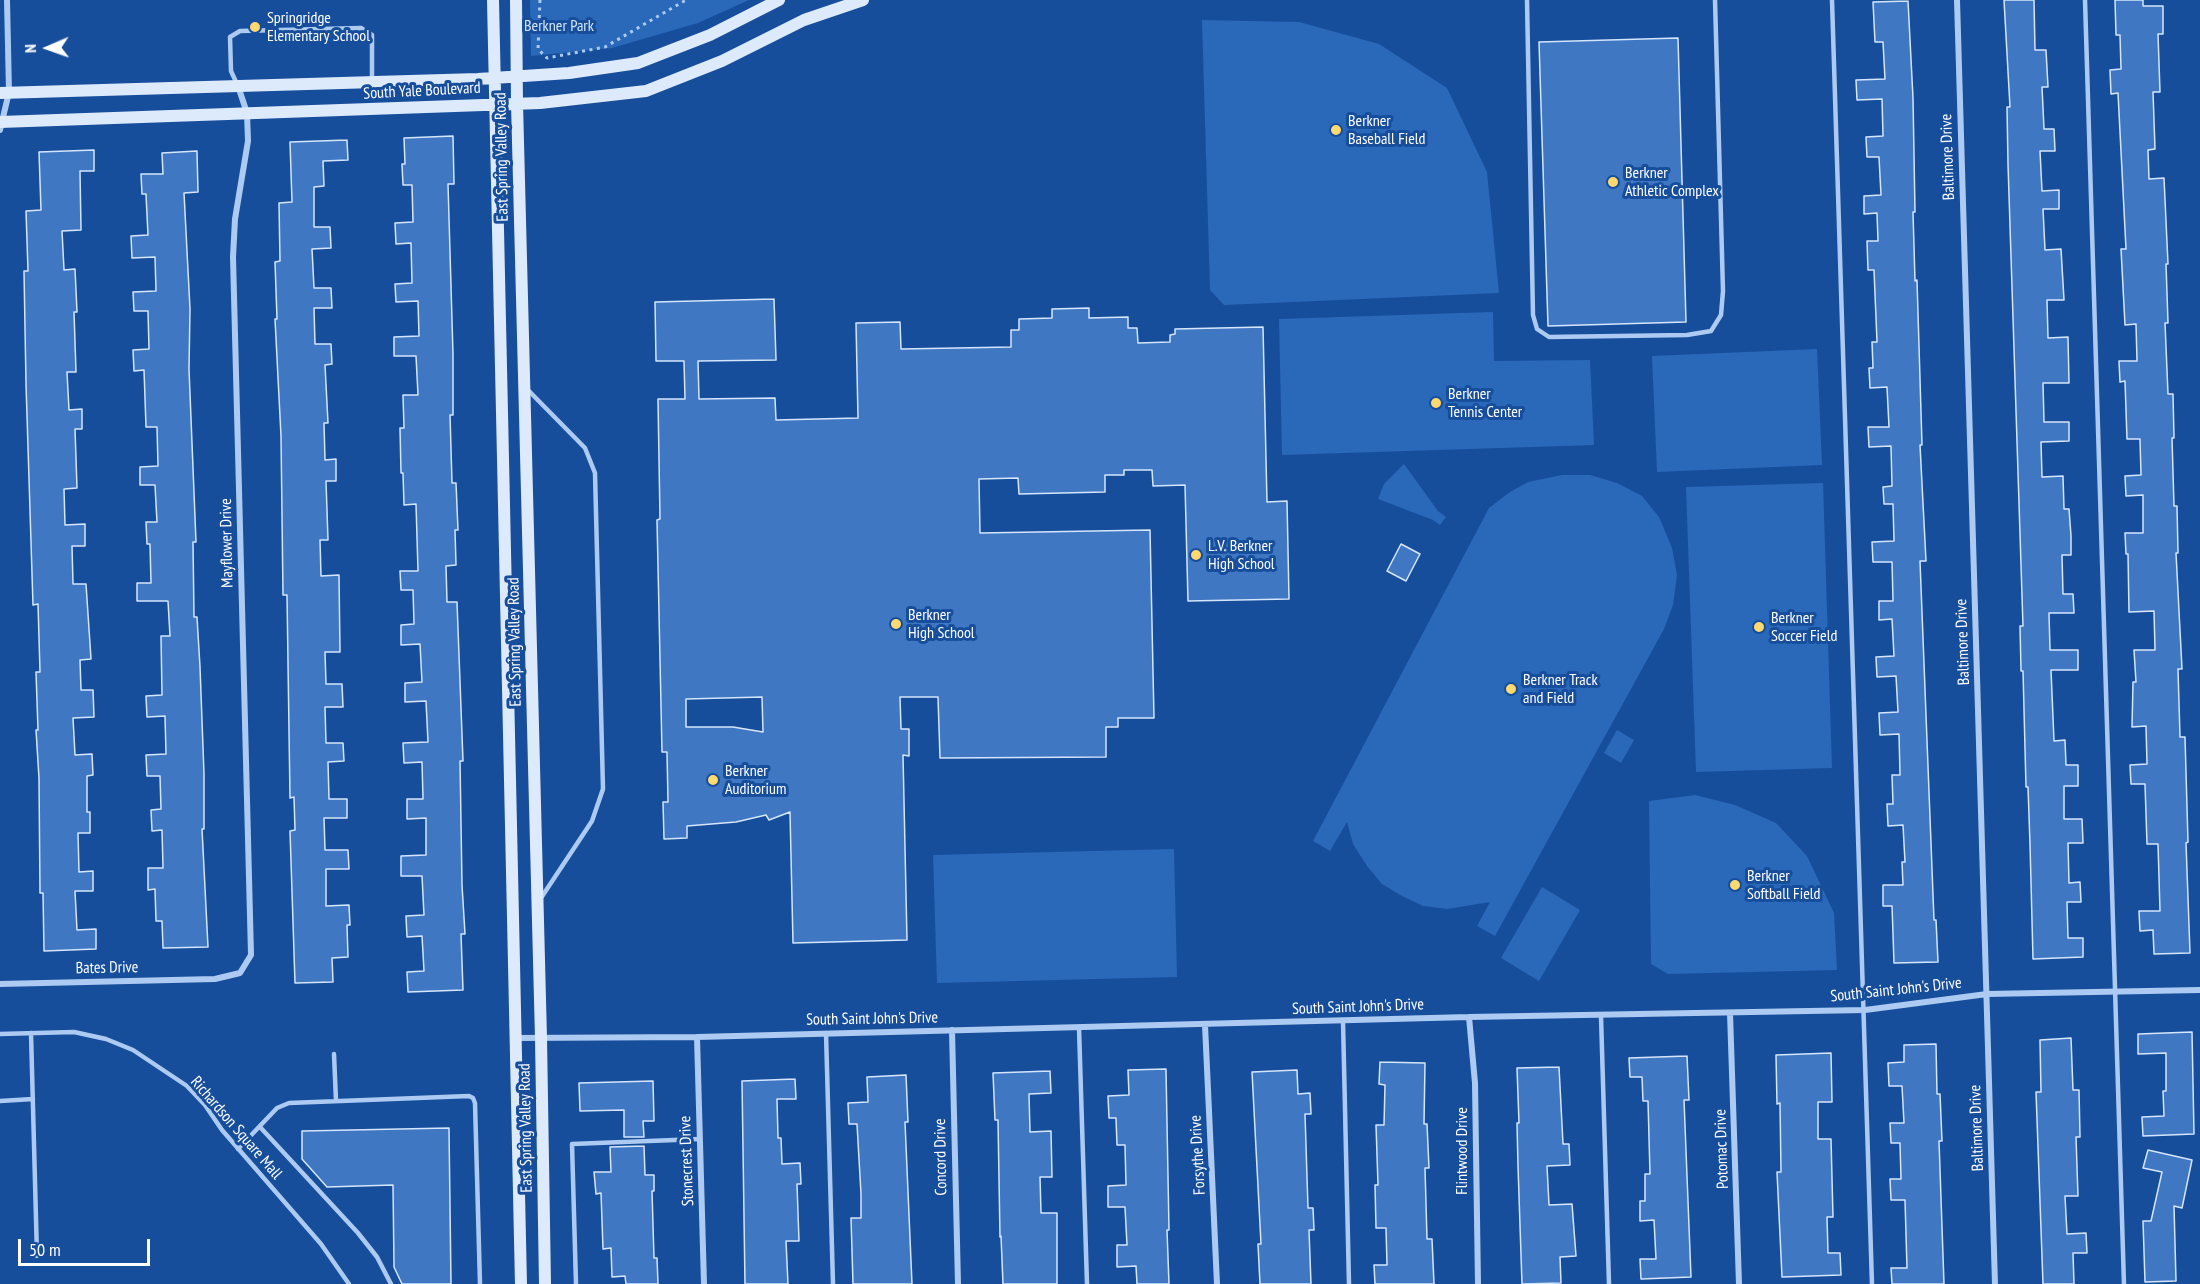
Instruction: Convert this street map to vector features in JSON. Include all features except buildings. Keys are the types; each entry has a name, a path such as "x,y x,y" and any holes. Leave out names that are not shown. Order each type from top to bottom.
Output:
{"street":[{"path":"0,125 4,92 7,0"},
{"name":"East Spring Valley Road","path":"493,0 521,1284"},
{"name":"East Spring Valley Road","path":"516,0 545,1284"},
{"name":"South Yale Boulevard","path":"4,92 494,78 569,73 638,63 710,35 779,0"},
{"name":"South Yale Boulevard","path":"0,125 247,113 540,103 646,91 722,61 835,4 863,0"},
{"name":"Baltimore Drive","path":"1957,0 1995,1284"},
{"name":"Mayflower Drive","path":"215,979 240,973 251,955 232,257 235,219 248,141 247,113 238,85"},
{"name":"Bates Drive","path":"0,984 215,979"},
{"name":"South Saint John's Drive","path":"515,1038 696,1037 1469,1017 1865,1010 1987,994 2200,990"},
{"name":"Potomac Drive","path":"1730,1013 1739,1284"},
{"name":"Flintwood Drive","path":"1469,1017 1475,1083 1478,1284"},
{"name":"Forsythe Drive","path":"1206,1025 1217,1284"},
{"name":"Concord Drive","path":"952,1030 958,1284"},
{"name":"Stonecrest Drive","path":"696,1037 704,1284"}],"lane":[{"path":"1527,0 1533,315 1536,329 1549,337 1687,335 1711,331 1721,315 1723,291 1715,0"},
{"path":"1832,0 1872,1284"},
{"path":"2085,0 2124,1284"},
{"path":"238,85 231,71 230,37 240,31 361,28 372,36 372,81"},
{"path":"524,386 585,448 595,472 603,789 592,821 538,902"},
{"path":"1601,1016 1609,1284"},
{"path":"1343,1021 1349,1284"},
{"path":"1079,1028 1087,1284"},
{"name":"Richardson Square Mall","path":"0,1034 74,1032 106,1040 133,1050 187,1086 205,1105 238,1149 321,1244 350,1284"},
{"path":"31,1033 37,1256"},
{"path":"826,1034 833,1284"},
{"path":"334,1054 336,1101"},
{"path":"238,1149 283,1104 469,1096 473,1098 475,1103 480,1284"},
{"path":"0,1101 33,1099"},
{"path":"260,1127 358,1233 376,1257 391,1284"},
{"path":"576,1284 572,1144 699,1139"}],"path":[{"path":"540,0 538,49 547,58 605,46 686,0"}],"green space":[{"name":"Berkner Park","path":"530,0 749,0 698,23 612,48 531,56"},
{"name":"Berkner Baseball Field","path":"1202,20 1299,22 1379,44 1447,88 1487,172 1499,293 1224,305 1210,290"},
{"name":"Berkner Tennis Center","path":"1493,312 1494,361 1590,360 1594,445 1282,455 1279,319"},
{"path":"1817,349 1822,465 1657,472 1652,356"},
{"path":"1404,464 1438,511 1446,517 1440,525 1433,520 1378,499 1384,484"},
{"path":"1562,475 1590,475 1617,483 1642,496 1659,517 1672,548 1677,575 1673,605 1664,629 1495,936 1477,926 1490,902 1447,909 1423,906 1382,884 1353,844 1347,822 1330,851 1313,841 1489,508 1528,482"},
{"name":"Berkner Soccer Field","path":"1823,483 1832,768 1696,772 1686,487"},
{"path":"1617,730 1634,740 1621,763 1604,753"},
{"name":"Berkner Softball Field","path":"1695,795 1735,805 1776,823 1807,856 1834,913 1837,970 1668,974 1651,964 1649,801"},
{"path":"1174,849 1177,977 937,983 933,855"},
{"path":"1542,887 1580,910 1539,981 1501,958"}],"place":[{"name":"Springridge Elementary School","path":"255,27"},
{"name":"Berkner Baseball Field","path":"1336,130"},
{"name":"Berkner Athletic Complex","path":"1613,182"},
{"name":"Berkner Tennis Center","path":"1436,403"},
{"name":"L.V. Berkner High School","path":"1196,555"},
{"name":"Berkner High School","path":"896,624"},
{"name":"Berkner Soccer Field","path":"1759,627"},
{"name":"Berkner Track and Field","path":"1511,689"},
{"name":"Berkner Auditorium","path":"713,780"},
{"name":"Berkner Softball Field","path":"1735,885"}]}
